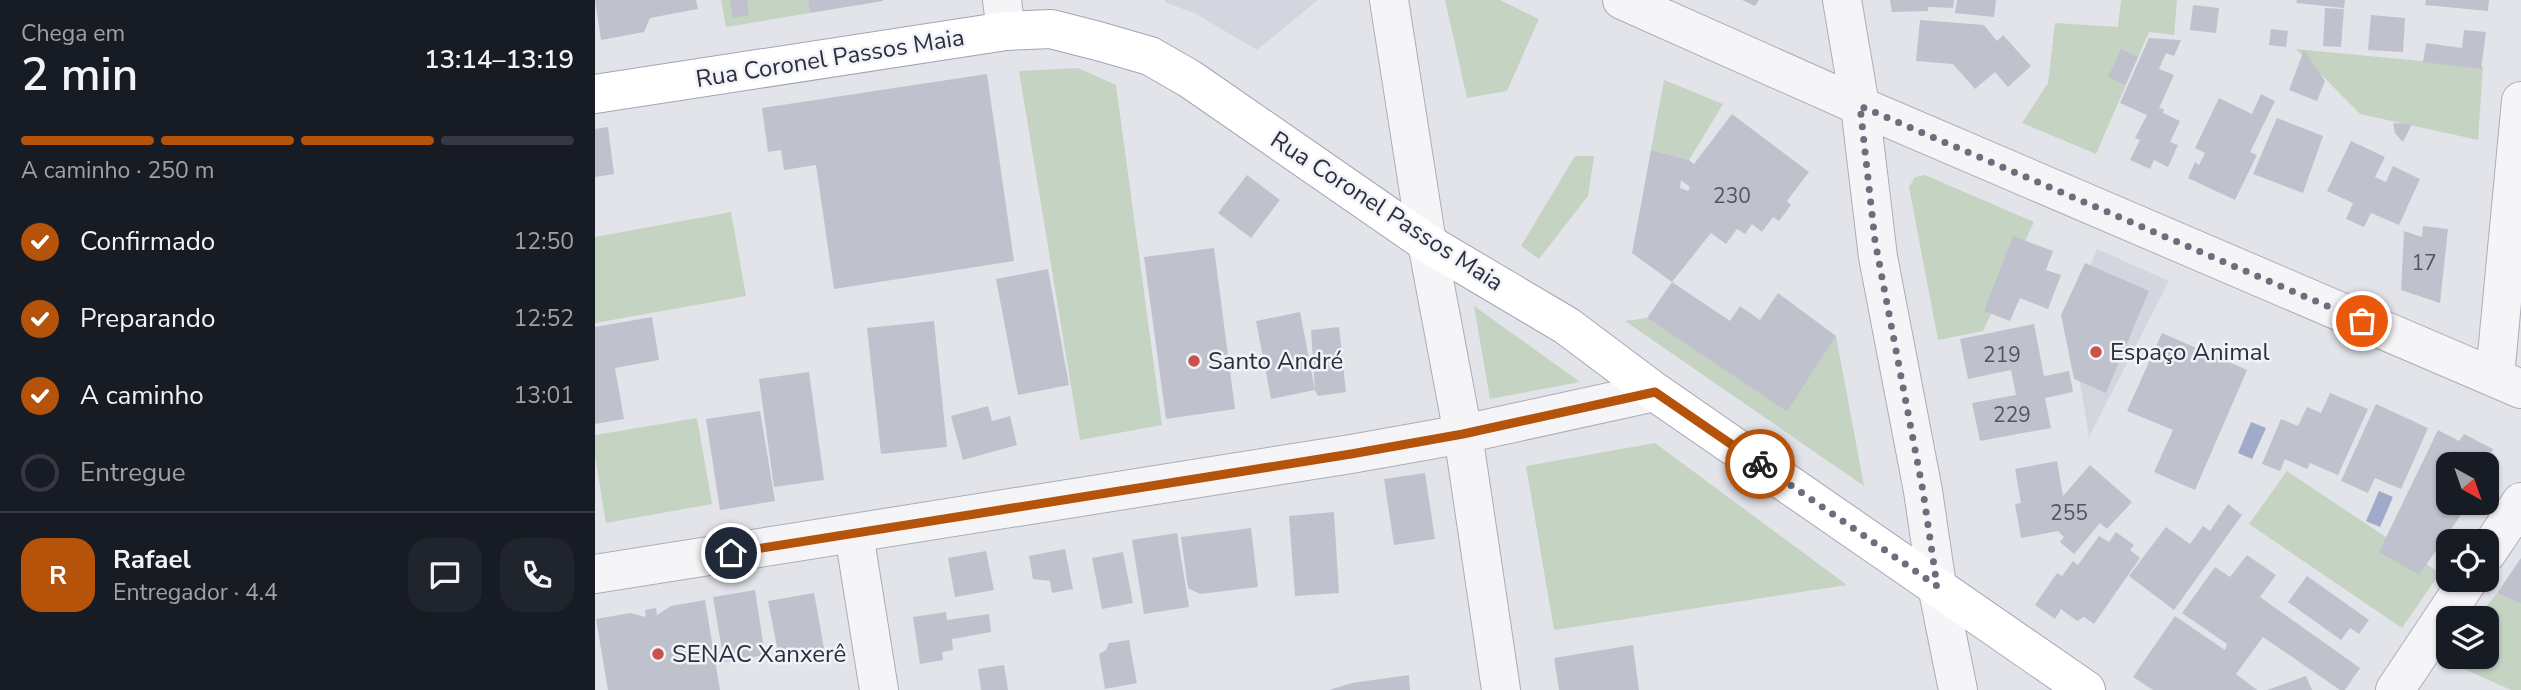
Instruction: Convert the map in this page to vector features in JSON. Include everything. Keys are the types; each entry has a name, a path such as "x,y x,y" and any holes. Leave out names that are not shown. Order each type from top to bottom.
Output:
{"main road":[{"name":"Rua Coronel Passos Maia","path":"595,94 1004,15 1150,56 1190,79 1427,243 1567,326 1655,392 2085,690"}],"street":[{"path":"1389,0 1427,243 1463,434 1501,690"},
{"path":"1622,0 1860,106 2508,382 2521,101"},
{"path":"1842,0 1860,106 1874,235 1958,690"},
{"path":"595,574 1463,434 1655,392"},
{"path":"2499,535 2521,502"},
{"path":"854,534 879,690"},
{"path":"2395,690 2460,592"}],"shaded area":[{"path":"1165,0 1318,0 1257,50 1196,14"},
{"path":"2097,249 2169,281 2089,437 2069,316"}],"green space":[{"path":"721,0 808,0 810,13 726,27"},
{"path":"1445,0 1500,0 1539,19 1507,91 1467,98"},
{"path":"2121,0 2177,0 2174,35 2149,32 2096,154 2022,123 2048,83 2055,23 2118,27"},
{"path":"2296,49 2483,67 2478,140 2360,114"},
{"path":"1078,68 1116,85 1162,425 1080,440 1019,71"},
{"path":"1664,80 1723,104 1689,160 1651,150"},
{"path":"1575,156 1594,156 1588,196 1539,259 1521,246"},
{"path":"1925,175 2034,222 1983,331 1938,340 1909,187 1915,177"},
{"path":"731,212 746,296 595,323 595,237"},
{"path":"1474,306 1580,382 1490,399"},
{"path":"1647,318 1787,412 1836,336 1864,486 1625,321"},
{"path":"697,418 712,504 606,523 595,456 595,435"},
{"path":"1655,443 1847,585 1554,630 1526,466"},
{"path":"2287,471 2436,570 2436,579 2402,628 2249,524"},
{"path":"2497,593 2521,604 2521,690 2511,690 2464,669 2499,669 2499,606 2487,606"}],"water":[{"path":"2251,422 2266,428 2252,459 2238,453"},
{"path":"2379,491 2393,497 2380,527 2366,521"}],"building":[{"path":"595,0 696,0 698,9 650,18 644,32 601,40"},
{"path":"730,0 747,0 749,15 733,18"},
{"path":"808,0 883,0 883,1 810,13"},
{"path":"1742,0 1759,0 1755,6"},
{"path":"1890,0 1954,0 1953,8 1928,7 1928,11 1892,12"},
{"path":"1957,0 1996,0 1994,17 1955,13"},
{"path":"2297,0 2345,0 2344,8 2296,3"},
{"path":"2426,0 2489,0 2488,11 2425,5"},
{"path":"2193,5 2219,8 2216,33 2190,30"},
{"path":"2325,8 2344,9 2341,47 2323,46"},
{"path":"2371,15 2405,18 2403,52 2368,50"},
{"path":"1920,20 1984,25 1997,41 2003,35 2031,66 2008,87 1995,72 1975,89 1953,64 1916,61"},
{"path":"2271,29 2288,31 2286,47 2269,45"},
{"path":"2464,30 2486,32 2481,69 2423,62 2426,43 2462,48"},
{"path":"2149,38 2181,40 2174,56 2166,53 2159,69 2174,75 2159,108 2164,109 2163,113 2180,121 2170,142 2178,145 2168,167 2154,160 2150,169 2130,160 2140,140 2135,138 2147,115 2120,103"},
{"path":"2121,49 2138,57 2125,85 2108,77"},
{"path":"2304,50 2325,81 2317,101 2289,90"},
{"path":"987,74 1014,261 834,289 816,165 784,170 781,150 768,152 762,108"},
{"path":"2261,94 2275,101 2250,152 2257,155 2235,200 2188,178 2195,162 2199,165 2205,153 2195,148 2219,98 2252,114"},
{"path":"1732,114 1809,172 1787,201 1791,205 1779,221 1773,217 1762,232 1752,224 1745,234 1737,229 1726,244 1711,233 1672,282 1632,253 1651,150 1689,160 1694,164","holes":["1681,180 1690,187 1688,191 1680,188"]},
{"path":"2277,118 2323,136 2303,193 2253,174"},
{"path":"2393,123 2412,124 2403,142 2395,133"},
{"path":"608,127 614,174 595,177 595,129"},
{"path":"2351,141 2385,157 2375,177 2386,182 2393,166 2420,179 2399,225 2371,213 2364,227 2346,219 2353,203 2327,191"},
{"path":"1247,175 1280,200 1251,238 1218,213"},
{"path":"2423,226 2448,229 2440,303 2401,290 2404,231 2422,237"},
{"path":"2013,236 2053,251 2046,270 2061,275 2048,309 2020,298 2010,321 1984,311"},
{"name":"Santo André","path":"1214,248 1235,409 1166,419 1144,257"},
{"name":"Espaço Animal","path":"2085,263 2149,291 2106,393 2074,379 2061,315"},
{"path":"1048,269 1069,385 1018,395 996,279"},
{"path":"1672,282 1730,321 1740,306 1760,320 1778,293 1836,336 1787,412 1647,318"},
{"path":"1300,312 1315,390 1271,399 1256,321"},
{"path":"652,317 659,360 615,368 624,419 595,424 595,327"},
{"path":"934,321 947,447 881,454 867,328"},
{"path":"2034,324 2044,376 2069,371 2073,392 2045,398 2051,428 1980,441 1972,403 2016,395 2011,370 1968,379 1960,339"},
{"path":"1339,327 1346,392 1318,396 1315,390 1311,330"},
{"path":"2162,333 2247,370 2195,490 2154,472 2173,430 2127,411"},
{"path":"809,372 824,480 774,487 759,379"},
{"path":"2330,393 2368,409 2338,475 2310,463 2307,469 2285,459 2280,471 2262,464 2281,419 2298,426 2307,407 2321,413"},
{"path":"2376,404 2428,428 2401,489 2375,478 2368,493 2341,481"},
{"path":"988,406 992,421 1010,416 1017,445 963,460 951,416"},
{"path":"760,411 775,501 720,510 706,419"},
{"path":"2438,430 2459,441 2464,434 2493,449 2492,452 2436,452 2436,515 2461,515 2451,529 2436,529 2436,551 2419,575 2379,552"},
{"path":"2057,461 2063,496 2090,465 2132,502 2107,529 2100,523 2074,554 2060,542 2064,537 2058,531 2021,538 2015,504 2021,503 2015,469"},
{"path":"1425,473 1435,539 1394,545 1384,479"},
{"path":"2228,504 2242,515 2174,610 2129,576 2166,527 2190,544 2203,526 2210,531"},
{"path":"1334,512 1339,593 1295,596 1289,516"},
{"path":"1251,528 1258,587 1200,594 1188,588 1181,537"},
{"path":"2116,532 2134,545 2130,550 2140,558 2094,624 2084,617 2077,621 2061,609 2055,619 2035,605 2057,573 2062,576 2073,561 2078,565 2099,536 2109,542"},
{"path":"1177,533 1189,607 1144,614 1132,540"},
{"path":"1065,549 1073,589 1052,593 1050,581 1033,579 1029,556"},
{"path":"986,551 994,590 955,597 948,558"},
{"path":"1123,552 1133,603 1102,609 1092,558"},
{"path":"2247,555 2276,575 2260,597 2360,668 2345,690 2340,690 2263,637 2236,674 2257,690 2153,690 2133,677 2175,616 2225,650 2227,644 2182,613 2215,567 2230,577"},
{"path":"2521,558 2521,604 2497,593"},
{"path":"2307,576 2369,620 2359,634 2350,628 2341,640 2288,602"},
{"path":"755,590 765,655 724,662 713,597"},
{"path":"814,593 824,648 779,657 768,601"},
{"name":"SENAC Xanxerê","path":"705,600 720,690 608,690 596,619 630,613 646,617 645,610 656,608 657,615 671,606"},
{"path":"946,612 947,620 989,614 991,632 952,639 953,650 942,652 943,660 920,664 913,617"},
{"path":"1129,640 1137,683 1105,689 1099,654 1106,650 1109,643"},
{"path":"1633,645 1639,690 1559,690 1554,658"},
{"path":"1004,665 1008,690 981,690 978,669"},
{"path":"1409,675 1410,690 1329,690 1352,683"},
{"path":"2306,676 2312,690 2267,690"}],"way so far":[{"path":"1760,464 1937,586 1923,491 1875,241 1860,106 2362,321"}],"place":[{"name":"Espaço Animal","path":"2096,352"},
{"name":"Santo André","path":"1194,361"},
{"name":"SENAC Xanxerê","path":"658,654"}],"route":[{"path":"731,553 1351,454 1463,434 1655,392 1760,464"}]}
